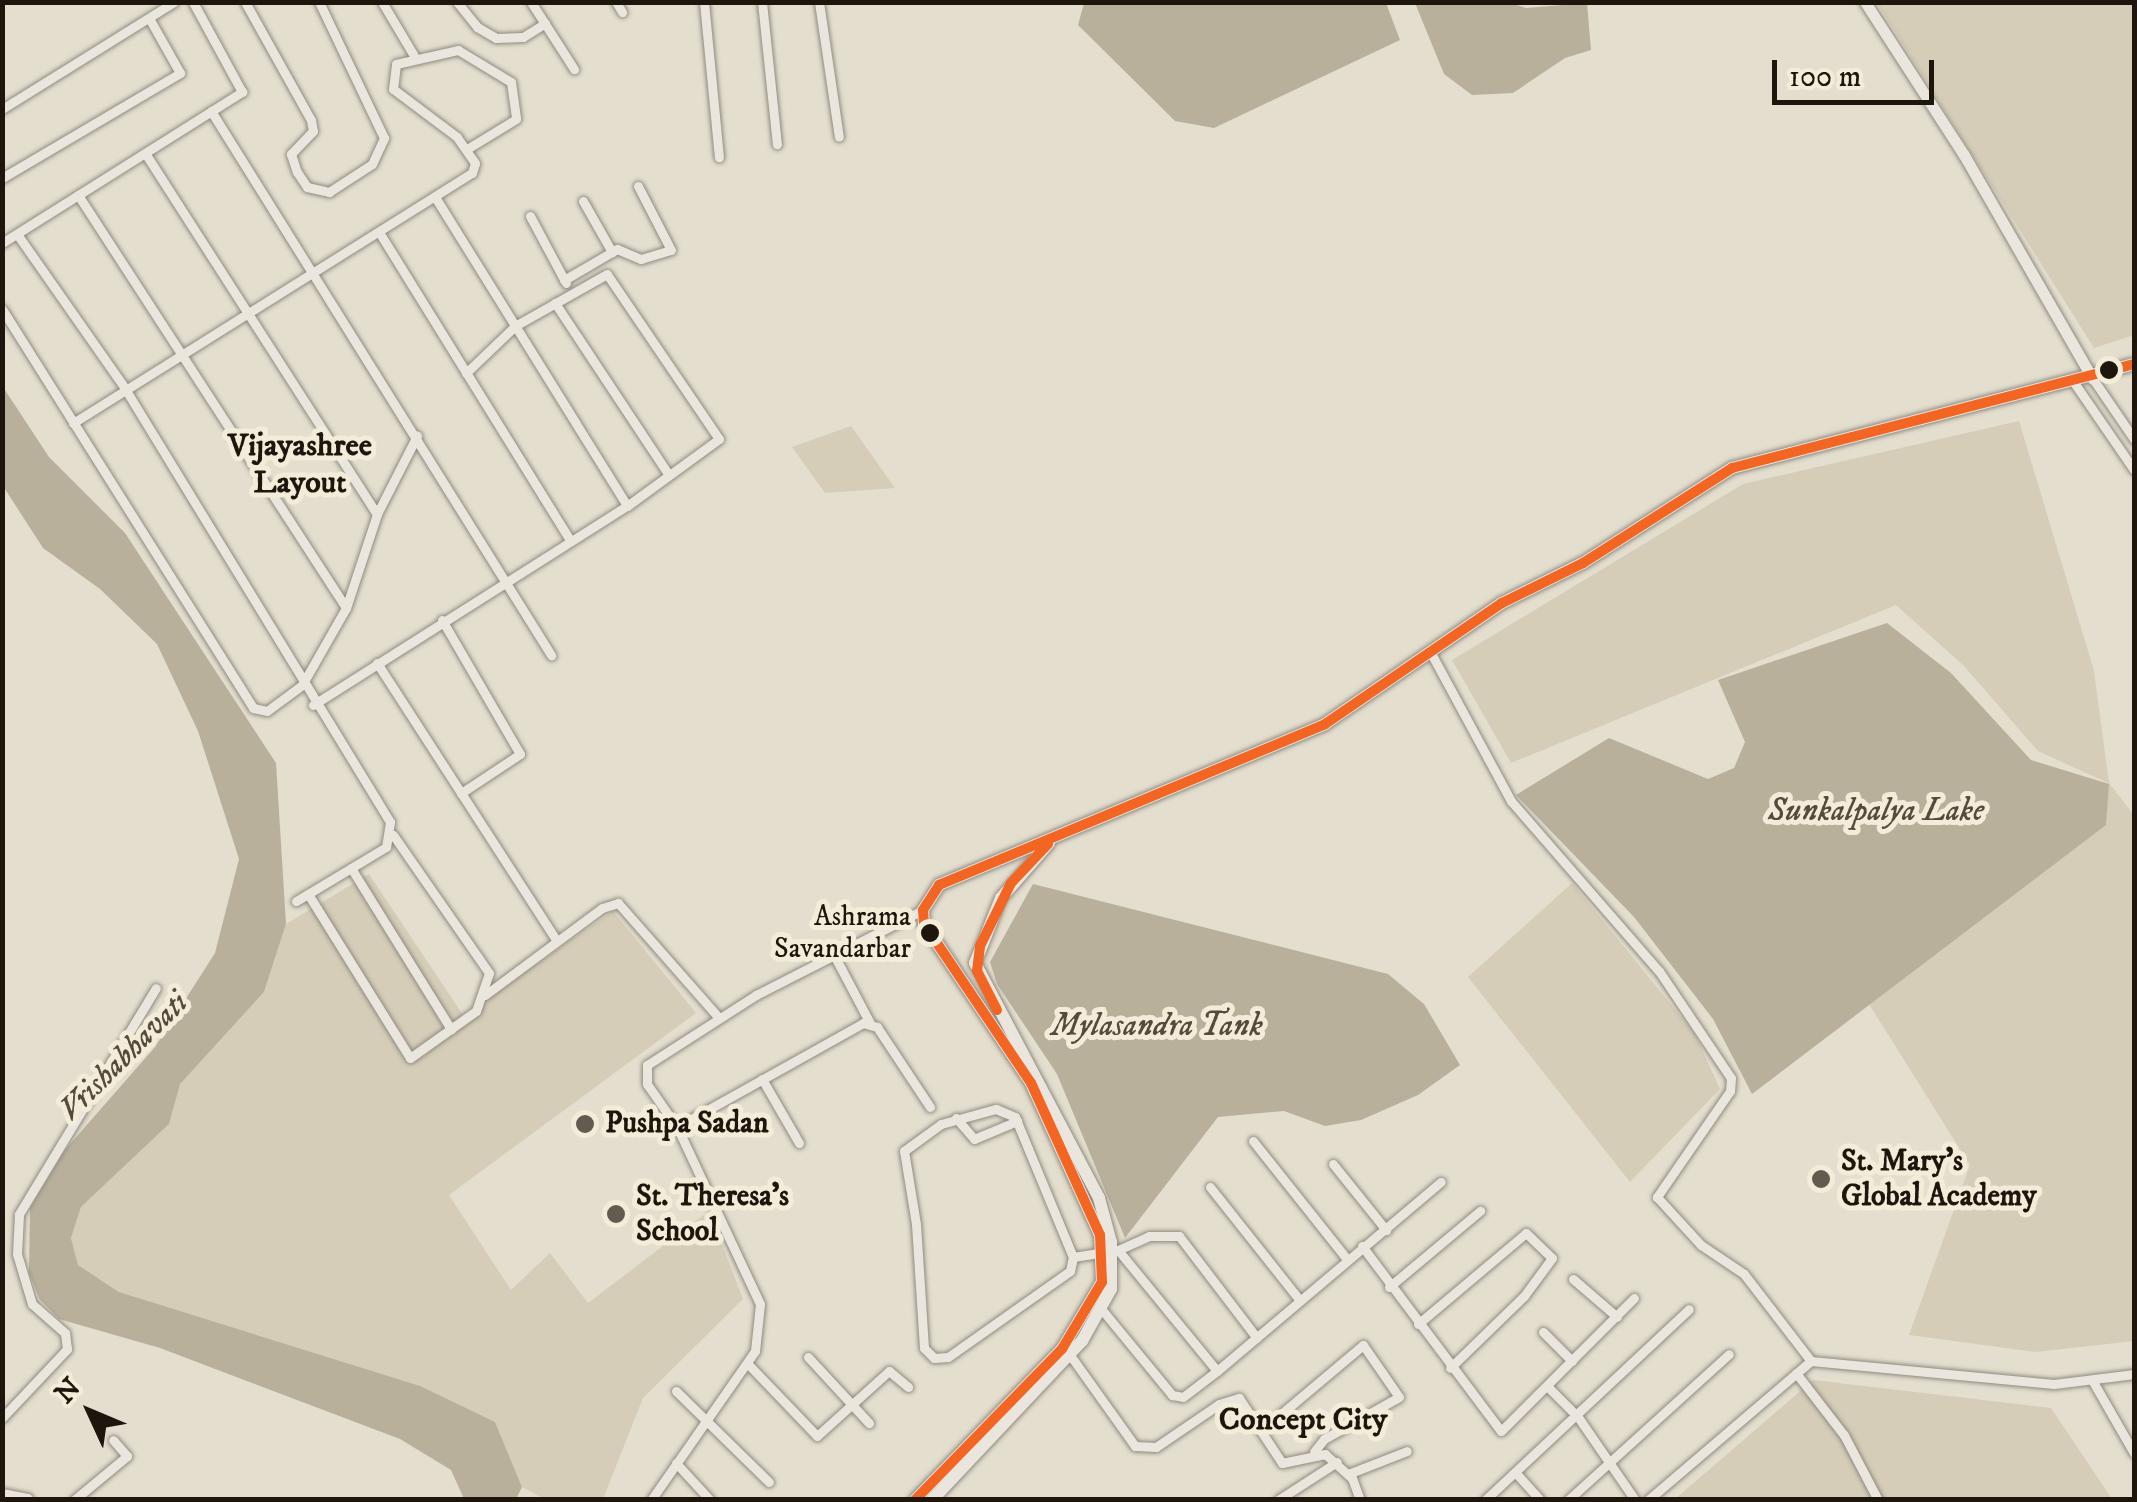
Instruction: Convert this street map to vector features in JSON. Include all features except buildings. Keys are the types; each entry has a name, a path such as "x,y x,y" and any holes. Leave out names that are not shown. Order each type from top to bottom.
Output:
{"main road":[{"path":"923,1498 1073,1334 1102,1282 1110,1250 1031,1083 944,961 922,910 939,885 1325,724 1432,655 1502,603 1583,564 1732,468 2075,384 2134,364"},
{"path":"923,1498 1070,1355 1104,1310 1110,1250 1098,1198 1056,1107 985,992 975,963 1001,898 1059,836"},
{"path":"2,1495 28,1500"}],"street":[{"path":"2,110 174,2"},
{"path":"2,243 242,92 193,2"},
{"path":"245,2 311,120 313,131 291,154 296,172 307,186 329,192 372,164 384,138 319,2"},
{"path":"382,2 416,60"},
{"path":"457,2 477,28 496,38 523,37 545,23"},
{"path":"531,2 574,69"},
{"path":"616,2 622,12"},
{"path":"704,2 720,157"},
{"path":"762,2 777,144"},
{"path":"819,2 839,137"},
{"path":"1865,2 1964,154 2079,358 2134,439"},
{"path":"2,178 180,73 149,18"},
{"path":"73,423 124,387 182,355 472,173 475,163 466,149 390,83 396,64 458,50 511,82 516,119 466,149"},
{"path":"211,111 507,578 551,655"},
{"path":"145,153 377,514"},
{"path":"564,280 612,252 626,248 641,259 672,246 638,186"},
{"path":"78,195 346,608"},
{"path":"435,197 627,506"},
{"path":"583,201 612,252"},
{"path":"530,216 572,294"},
{"path":"379,232 570,540"},
{"path":"16,234 124,387 393,835 489,973 485,995"},
{"path":"313,705 507,578 627,506 719,439 607,274 515,326 466,372"},
{"path":"555,303 669,476"},
{"path":"2,309 253,708 267,710 302,684 346,608 377,514 417,436"},
{"path":"2079,358 2075,384 2134,470"},
{"path":"442,620 520,754 461,793"},
{"path":"1432,655 1502,788 1660,972 1703,1028 1731,1078 1730,1091 1675,1162 1657,1196 1701,1244 1744,1274 1810,1361"},
{"path":"376,663 558,941"},
{"path":"296,901 350,868 393,835"},
{"path":"350,868 451,1029"},
{"path":"308,894 410,1058 451,1029 485,995 558,941 618,904 718,1017"},
{"path":"651,1500 748,1363 760,1304 677,1127 647,1084 646,1065 718,1017 922,910"},
{"path":"834,955 870,1023 930,1107"},
{"path":"2,1418 67,1349 66,1334 32,1304 18,1264 16,1223 65,1128 156,988"},
{"path":"677,1127 870,1023"},
{"path":"762,1079 799,1143"},
{"path":"996,1109 1017,1121 1074,1257 1070,1270 948,1357 934,1358 924,1348 904,1151 956,1118 996,1109"},
{"path":"956,1118 974,1140 1017,1121"},
{"path":"1253,1141 1347,1259"},
{"path":"1332,1164 1386,1230"},
{"path":"1104,1310 1172,1395 1183,1397 1441,1182"},
{"path":"1210,1187 1298,1298"},
{"path":"1390,1287 1480,1211"},
{"path":"2,1228 16,1223"},
{"path":"1418,1324 1526,1233 1552,1258 1524,1296 1450,1368"},
{"path":"1074,1257 1149,1236 1179,1236 1257,1338"},
{"path":"1362,1246 1501,1431 1634,1298"},
{"path":"1110,1250 1217,1371"},
{"path":"1573,1279 1617,1318"},
{"path":"1485,1500 1689,1309"},
{"path":"1543,1332 1572,1361"},
{"path":"1070,1355 1135,1446 1156,1447 1231,1397 1249,1409 1282,1463 1314,1452 1324,1439 1400,1397 1363,1345 1262,1430"},
{"path":"1568,1500 1729,1354"},
{"path":"808,1357 869,1423"},
{"path":"1648,1500 1810,1361 2054,1384 2134,1374"},
{"path":"748,1363 817,1436 889,1371 908,1387"},
{"path":"1796,1373 1844,1435 1878,1500"},
{"path":"2092,1380 2134,1453"},
{"path":"1547,1386 1578,1417 1635,1500"},
{"path":"676,1391 769,1482"},
{"path":"74,1500 127,1456 112,1440"},
{"path":"1348,1474 1407,1450"},
{"path":"1314,1452 1338,1462 1360,1500"},
{"path":"1278,1500 1338,1462"},
{"path":"676,1464 710,1500"},
{"path":"1515,1472 1540,1500"}],"shaded area":[{"path":"1877,3 2134,3 2134,335 2094,348"},
{"path":"2019,421 2094,671 2109,783 2134,815 2134,1341 2036,1352 1909,1335 1970,1165 1867,1001 2106,825 2108,783 2038,751 1964,666 1896,605 1511,763 1452,660 1743,484"},
{"path":"851,426 895,488 825,493 792,447"},
{"path":"369,874 463,1015 613,911 696,1013 449,1195 511,1290 550,1253 588,1303 709,1211 743,1299 643,1398 603,1499 544,1499 522,1487 495,1422 119,1292 78,1265 71,1238 81,1207 169,1124 179,1084 264,992 286,924"},
{"path":"1572,883 1695,1034 1720,1089 1630,1182 1468,977"},
{"path":"1813,1380 2051,1408 2112,1499 1674,1500"}],"water":[{"path":"1084,3 1386,3 1400,40 1214,128 1175,121 1078,25"},
{"path":"1415,3 1511,3 1526,8 1587,3 1591,50 1565,58 1513,93 1472,95 1444,74"},
{"name":"Vrishabhavati","path":"3,387 49,457 125,533 276,763 286,924 264,992 180,1084 169,1124 81,1207 71,1238 78,1265 119,1292 420,1386 495,1422 522,1487 516,1499 464,1499 451,1470 400,1439 160,1348 59,1319 40,1300 29,1273 30,1208 64,1151 155,1047 215,953 239,859 198,731 157,644 100,589 43,548 3,486"},
{"name":"Sunkalpalya Lake","path":"1887,623 1951,673 2031,760 2109,784 2106,825 1752,1094 1713,1019 1634,917 1516,795 1609,738 1708,779 1734,768 1745,742 1718,680"},
{"name":"Mylasandra Tank","path":"1033,884 1388,974 1424,1004 1460,1065 1418,1095 1361,1120 1325,1126 1284,1111 1218,1117 1125,1238 1057,1074 997,984 990,962"}],"transit line":[{"path":"915,1500 1062,1349 1102,1282 1100,1235 1031,1083 924,924 923,910 939,885 1325,724 1502,603 1583,563 1732,468 2134,364"},
{"path":"997,1010 977,971 980,946 1011,883 1048,844"}],"place":[{"name":"Ashrama Savandarbar","path":"930,933"},
{"name":"Pushpa Sadan","path":"585,1124"},
{"name":"St. Mary's Global Academy","path":"1821,1179"},
{"name":"St. Theresa's School","path":"616,1214"}],"district":[{"name":"Vijayashree Layout","path":"300,466"},
{"name":"Concept City","path":"1303,1420"}]}
